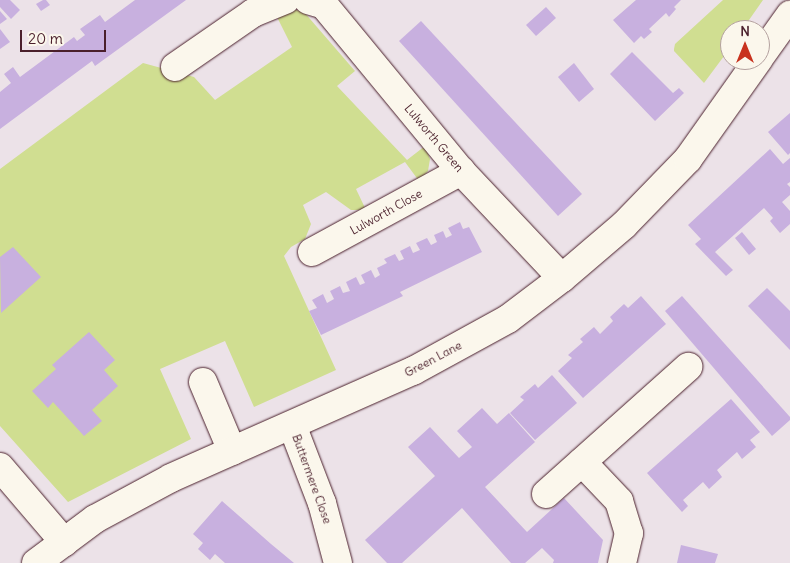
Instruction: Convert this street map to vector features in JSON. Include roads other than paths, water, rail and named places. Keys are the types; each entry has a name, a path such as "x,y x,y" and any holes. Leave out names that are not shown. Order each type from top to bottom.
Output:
{"street":[{"path":"175,67 253,13 285,0"},
{"name":"Lulworth Green","path":"308,0 324,5 461,171 562,278"},
{"name":"Green Lane","path":"770,43 790,15"},
{"name":"Green Lane","path":"36,563 95,519 171,478 412,371 508,319 562,278 624,225 688,159 751,70"},
{"name":"Lulworth Close","path":"312,252 461,171"},
{"path":"546,494 688,367"},
{"path":"203,382 232,451"},
{"name":"Buttermere Close","path":"292,425 322,503 338,563"},
{"path":"582,462 619,501 629,533 622,563"},
{"path":"0,467 64,542"}]}
